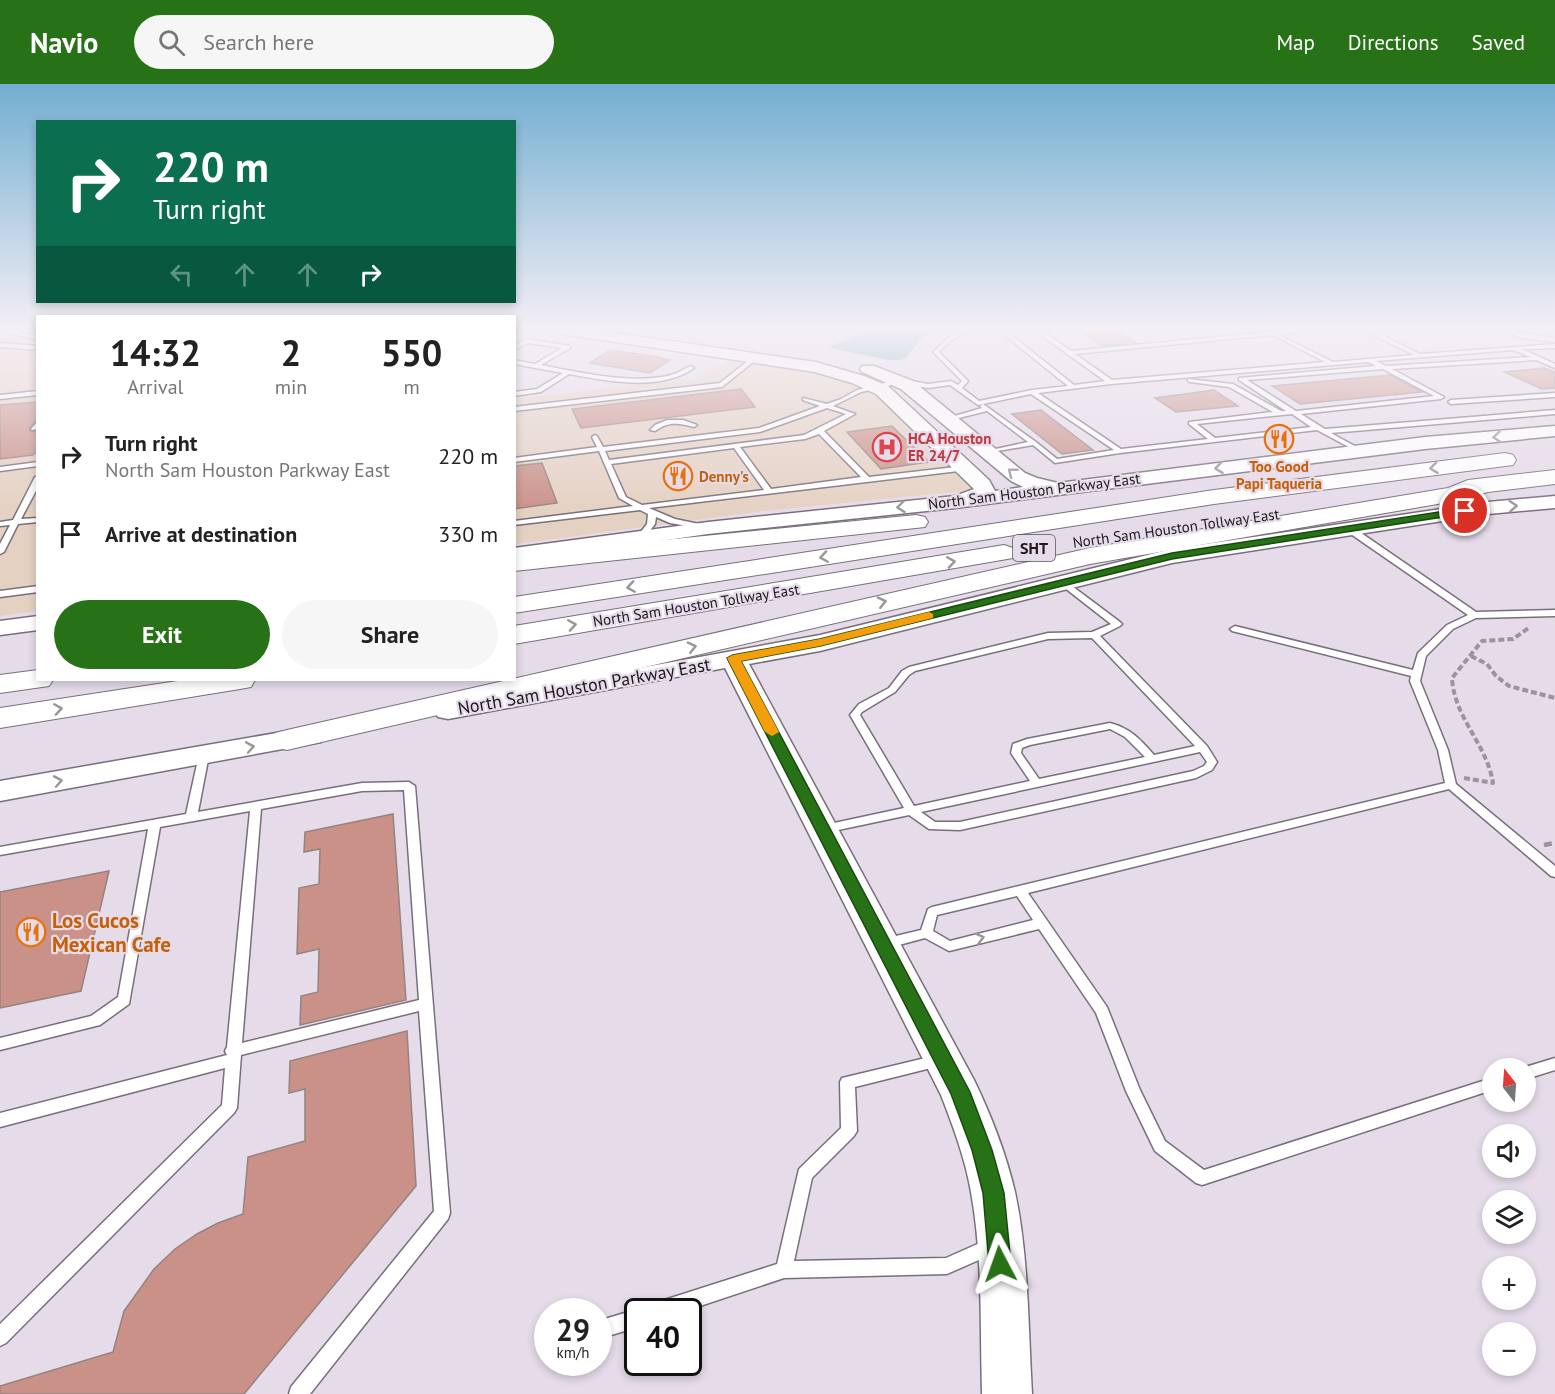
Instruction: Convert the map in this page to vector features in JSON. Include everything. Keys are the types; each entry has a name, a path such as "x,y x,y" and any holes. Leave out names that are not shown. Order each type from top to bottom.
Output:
{"highway":[{"name":"North Sam Houston Tollway East","path":"516,635 1056,545 1490,484 1546,462"},
{"name":"North Sam Houston Tollway East","path":"516,605 1214,497 1546,462"},
{"path":"287,741 1090,556 1449,495 1490,484"},
{"path":"516,563 1107,502 1214,497"},
{"path":"0,684 36,679"},
{"path":"0,718 234,681"}],"main road":[{"path":"891,391 982,484 985,492 955,502"},
{"path":"895,391 947,419 1018,477 1032,484 1067,488"},
{"name":"North Sam Houston Parkway East","path":"516,555 708,528 955,502 1359,451 1555,432"},
{"name":"North Sam Houston Parkway East","path":"0,791 820,643 1172,556 1488,508 1555,502"},
{"path":"733,658 945,1060 982,1150 993,1193 999,1242 1006,1394"}],"lane":[{"path":"516,394 538,391"},
{"path":"516,409 669,391"},
{"path":"843,400 860,391"},
{"path":"516,460 735,430 760,430 873,391"},
{"path":"962,391 1055,460 1214,440 1555,412"},
{"path":"978,403 1038,391"},
{"path":"1242,391 1279,413"},
{"path":"1260,391 1359,451"},
{"path":"1430,391 1461,407"},
{"path":"1032,392 1120,451"},
{"path":"0,397 36,393"},
{"path":"1451,402 1555,395"},
{"path":"1214,440 1191,423 1441,397"},
{"path":"0,403 36,399"},
{"path":"607,462 805,437 852,414 805,399"},
{"path":"947,419 988,409"},
{"path":"1471,412 1481,417"},
{"path":"653,430 668,421 694,425"},
{"path":"735,430 746,444"},
{"path":"820,430 867,479"},
{"path":"595,437 623,498 673,521 708,528"},
{"path":"988,452 1034,443"},
{"path":"735,446 768,490"},
{"path":"0,469 36,464"},
{"path":"516,523 768,490 964,468"},
{"path":"1,549 36,483"},
{"path":"640,538 651,524 652,513"},
{"path":"0,524 36,520"},
{"path":"1348,528 1474,615"},
{"path":"1065,583 1117,624 1094,635 1048,636 912,669 904,674 890,692 861,705 855,715 911,811 933,826 960,826 1196,774 1208,768 1212,762 1203,748 1094,635"},
{"path":"0,594 36,589"},
{"path":"1555,613 1474,615 1450,627 1421,655 1415,681 1443,750 1450,780 1555,873"},
{"path":"1235,629 1417,674"},
{"path":"1037,784 1016,753 1017,746 1027,742 1110,726 1121,728 1132,735 1152,759"},
{"path":"823,830 1203,748"},
{"path":"191,817 204,755"},
{"path":"926,933 932,912 1450,780"},
{"path":"0,851 362,787 409,786 442,1213 298,1394"},
{"path":"0,1337 229,1108 256,806"},
{"path":"0,1044 94,1021 124,1000 155,824"},
{"path":"1020,891 1102,1011 1133,1091 1160,1146 1203,1178 1482,1087"},
{"path":"884,944 926,933 949,946 1042,923"},
{"path":"0,1120 426,1004"},
{"path":"784,1270 806,1174 849,1131 847,1082 945,1060"},
{"path":"1536,1071 1555,1064"},
{"path":"698,1298 784,1270 947,1266 999,1242"}],"path":[{"path":"1450,780 1493,783 1485,753 1453,700 1452,678 1482,641 1513,639 1524,633 1528,627 1540,627"},
{"path":"1471,656 1487,664 1496,676 1509,686 1555,698"}],"shaded area":[{"path":"0,391 36,391 36,611 0,616"},
{"path":"584,391 871,391 946,458 974,490 764,511 516,544 516,399"}],"building":[{"path":"723,391 743,391 755,407 581,428 572,409"},
{"path":"1216,391 1238,406 1176,412 1155,398"},
{"path":"1280,391 1422,392 1300,404"},
{"path":"36,402 36,421 29,429 32,432 36,431 36,452 33,455 0,459 0,405"},
{"path":"1041,410 1093,450 1062,454 1012,414"},
{"name":"HCA Houston ER 24/7","path":"892,426 929,462 881,469 847,432"},
{"path":"542,463 557,503 516,509 516,466"},
{"path":"393,814 406,1000 300,1025 301,996 318,992 319,949 297,954 299,888 319,884 320,849 304,852 305,832"},
{"path":"109,871 81,991 0,1008 0,892"},
{"path":"407,1031 416,1186 244,1394 0,1394 0,1386 113,1352 124,1311 154,1269 175,1249 197,1234 243,1214 248,1157 305,1141 305,1089 289,1093 290,1061"}],"slow traffic":[{"path":"772,732 733,658 820,643 929,616"}],"place":[{"name":"Too Good Papi Taqueria","path":"1279,439"},
{"name":"HCA Houston ER 24/7","path":"887,447"},
{"name":"Denny's","path":"678,476"},
{"name":"Los Cucos Mexican Cafe","path":"31,932"}],"route":[{"path":"1000,1264 993,1193 982,1150 960,1092 733,658 820,643 1172,556 1465,511"}]}
